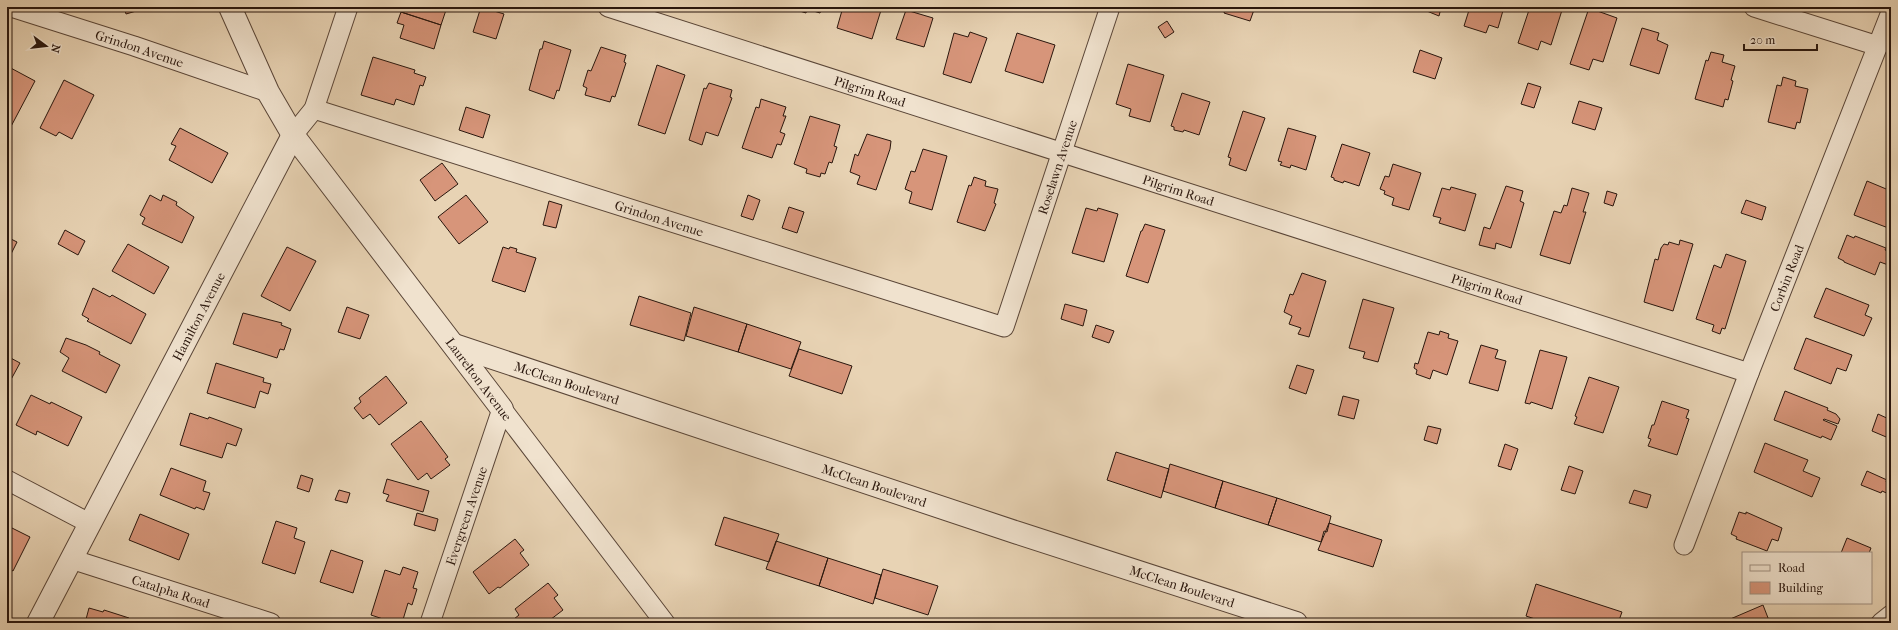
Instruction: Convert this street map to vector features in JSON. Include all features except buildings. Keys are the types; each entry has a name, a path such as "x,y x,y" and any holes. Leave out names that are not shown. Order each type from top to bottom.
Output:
{"street":[{"name":"Grindon Avenue","path":"11,7 134,46 268,92"},
{"name":"Laurelton Avenue","path":"230,7 268,92 293,135 665,623"},
{"name":"Hamilton Avenue","path":"38,623 293,135 314,109 348,7"},
{"name":"Pilgrim Road","path":"608,7 1749,373"},
{"name":"Roselawn Avenue","path":"1004,327 1110,7"},
{"path":"1754,7 1878,46"},
{"name":"Corbin Road","path":"1684,545 1749,373 1891,12"},
{"name":"Grindon Avenue","path":"314,109 1004,327"},
{"name":"McClean Boulevard","path":"454,345 1018,533 1296,623"},
{"name":"Evergreen Avenue","path":"430,623 502,409"},
{"path":"7,480 89,523"},
{"name":"Catalpha Road","path":"71,559 272,623"},
{"path":"1881,623 1891,615"}]}
